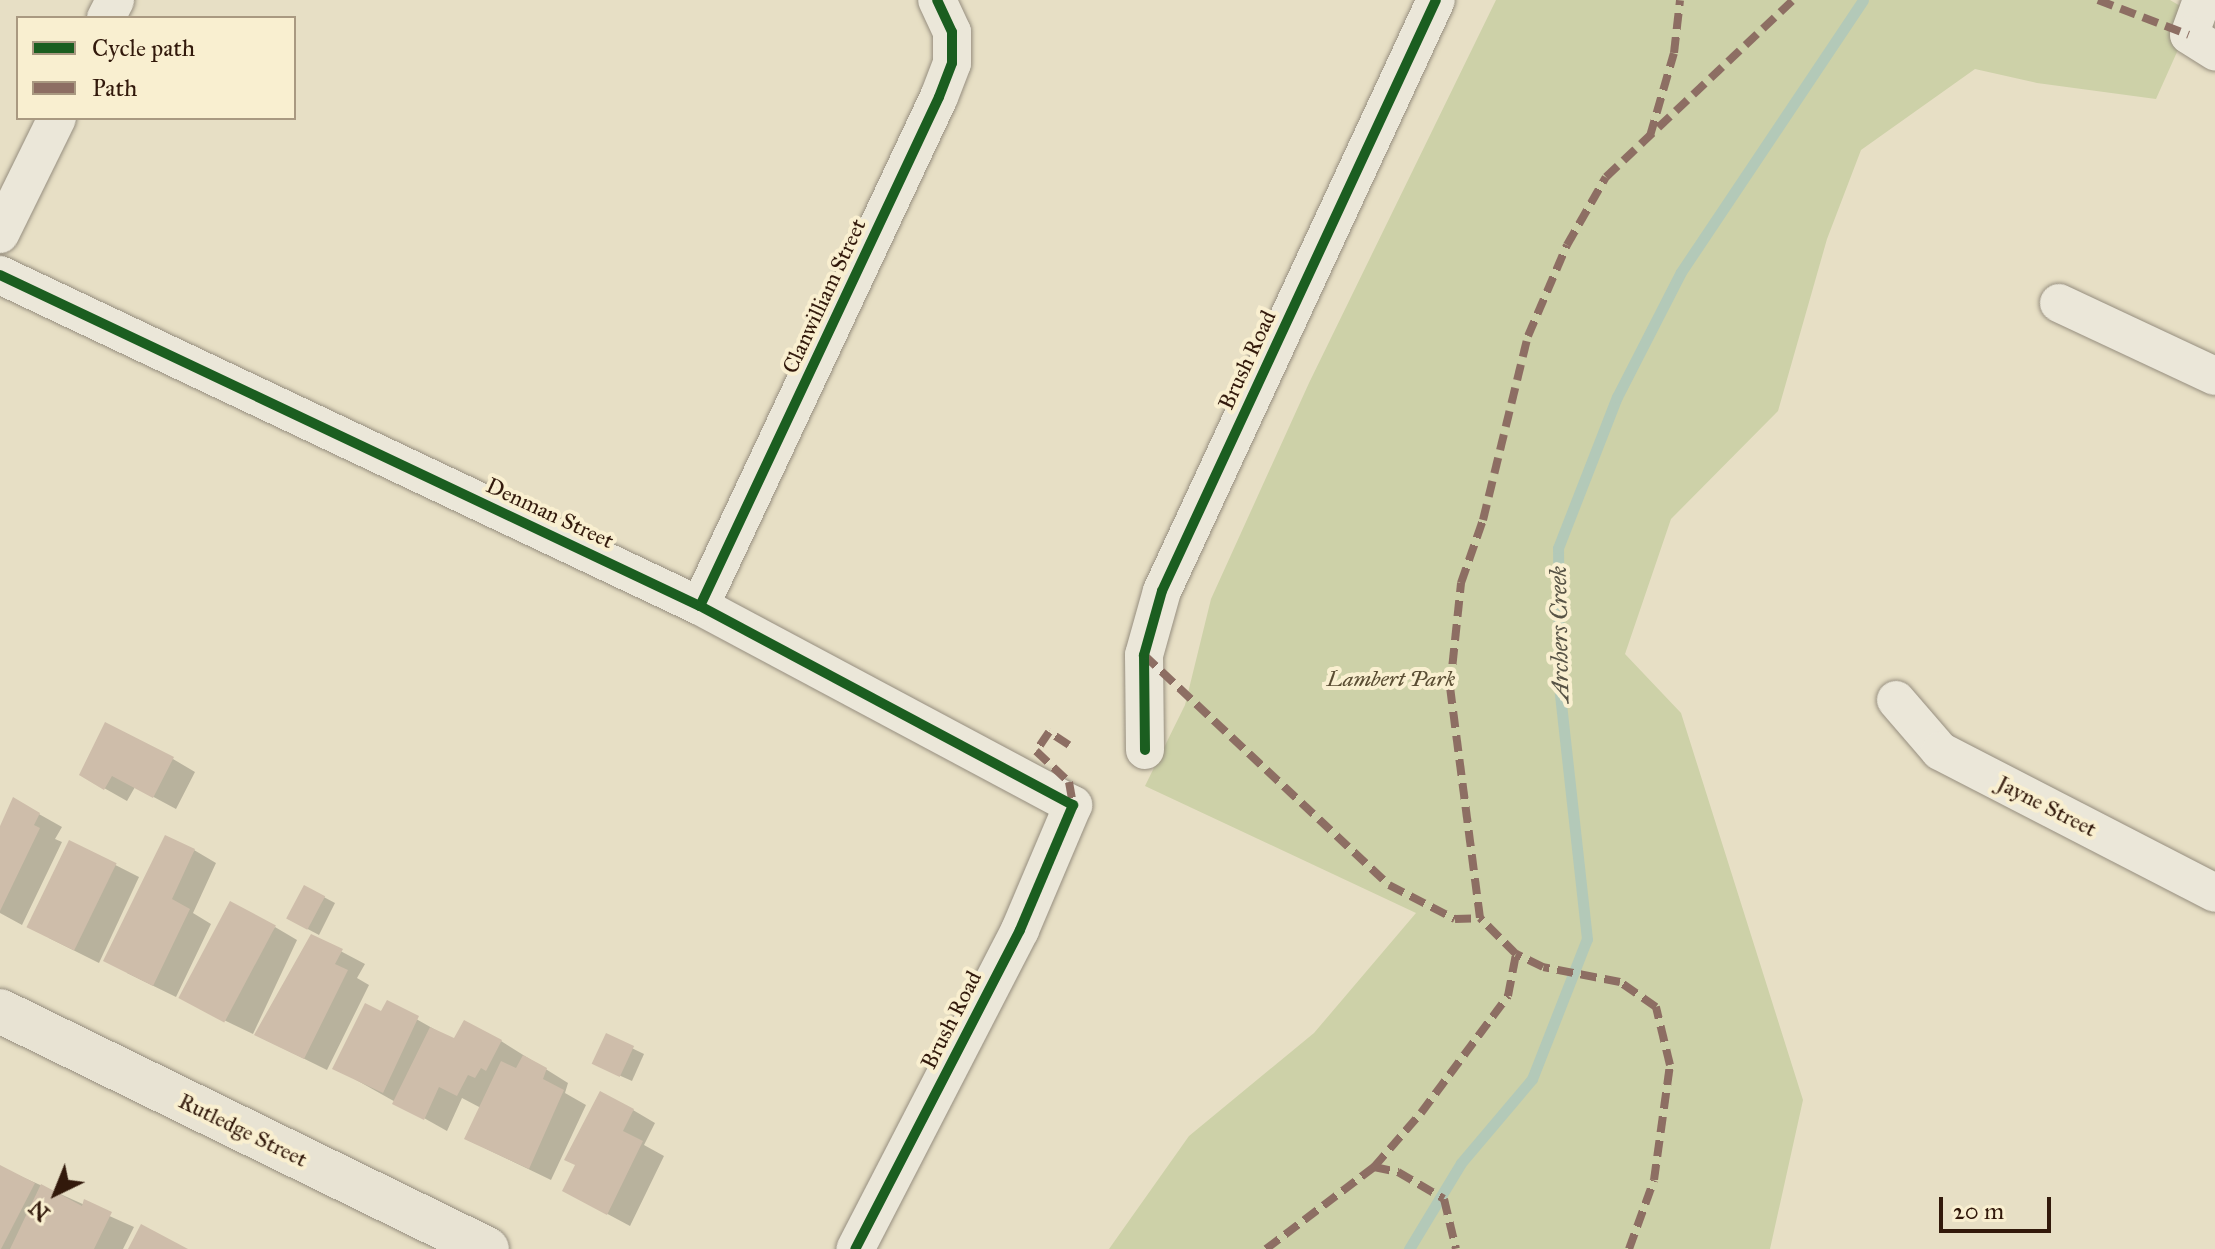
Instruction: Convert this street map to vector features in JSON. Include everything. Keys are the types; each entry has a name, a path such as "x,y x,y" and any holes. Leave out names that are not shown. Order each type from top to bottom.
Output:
{"main road":[{"name":"Rutledge Street","path":"0,1011 487,1249"}],"street":[{"name":"Clanwilliam Street","path":"700,606 939,97 952,63 952,32 937,0"},
{"name":"Brush Road","path":"1145,750 1144,655 1162,591 1436,0"},
{"path":"2202,0 2202,43"},
{"path":"0,234 56,120"},
{"name":"Denman Street","path":"0,275 700,606 1073,805"},
{"path":"2059,303 2215,376"},
{"name":"Jayne Street","path":"1896,700 1940,751 2215,893"},
{"name":"Brush Road","path":"855,1249 1020,930 1073,805"}],"green space":[{"name":"Lambert Park","path":"1496,0 2170,0 2194,14 2156,99 2037,83 1975,69 1861,150 1827,239 1778,411 1671,519 1625,654 1681,713 1803,1100 1770,1249 1109,1249 1189,1136 1314,1033 1416,913 1145,786 1185,705 1211,599 1309,383"}],"building":[{"path":"105,722 174,757 153,798 112,776 104,790 79,775"},
{"path":"13,797 40,813 34,825 40,828 0,911 0,826"},
{"path":"165,835 195,849 172,899 190,909 153,986 103,961"},
{"path":"69,840 117,863 74,950 26,927"},
{"path":"304,885 325,896 307,930 286,919"},
{"path":"230,901 276,925 224,1023 178,998"},
{"path":"311,934 343,949 335,964 348,970 304,1059 254,1035"},
{"path":"387,1000 419,1016 383,1093 332,1069 365,1003 381,1011"},
{"path":"464,1020 502,1040 486,1071 481,1068 475,1078 468,1075 457,1096 439,1087 424,1120 392,1104 430,1027 454,1038"},
{"path":"606,1033 634,1046 620,1077 592,1064"},
{"path":"523,1055 547,1068 543,1079 564,1090 529,1169 464,1139 501,1061 516,1068"},
{"path":"600,1091 634,1109 623,1131 643,1141 607,1215 562,1191 575,1165 564,1160"},
{"path":"0,1165 35,1183 1,1249 0,1249"},
{"path":"41,1184 82,1206 84,1199 112,1212 94,1249 10,1249"},
{"path":"141,1224 188,1249 128,1249"}],"waterway":[{"name":"Archers Creek","path":"1409,1249 1461,1163 1532,1079 1587,939 1559,684 1558,548 1617,397 1681,272 1863,0"}],"marked path":[{"path":"1650,136 1674,53 1680,0"},
{"path":"1629,1249 1654,1180 1670,1065 1656,1007 1620,982 1543,967 1516,954 1480,918 1450,688 1461,583 1483,520 1528,336 1567,245 1606,177 1793,0"},
{"path":"2098,0 2189,35"},
{"path":"1144,655 1389,885 1455,919 1480,918"},
{"path":"1069,745 1049,732 1036,751 1069,782 1073,805"},
{"path":"1266,1249 1374,1167 1421,1113 1508,996 1516,954"},
{"path":"1374,1167 1398,1172 1444,1199 1456,1249"}],"cycle path":[{"path":"700,606 939,97 952,63 952,32 937,0"},
{"path":"1145,750 1144,655 1162,591 1436,0"},
{"path":"0,275 700,606 1073,805 1020,930 855,1249"}]}
